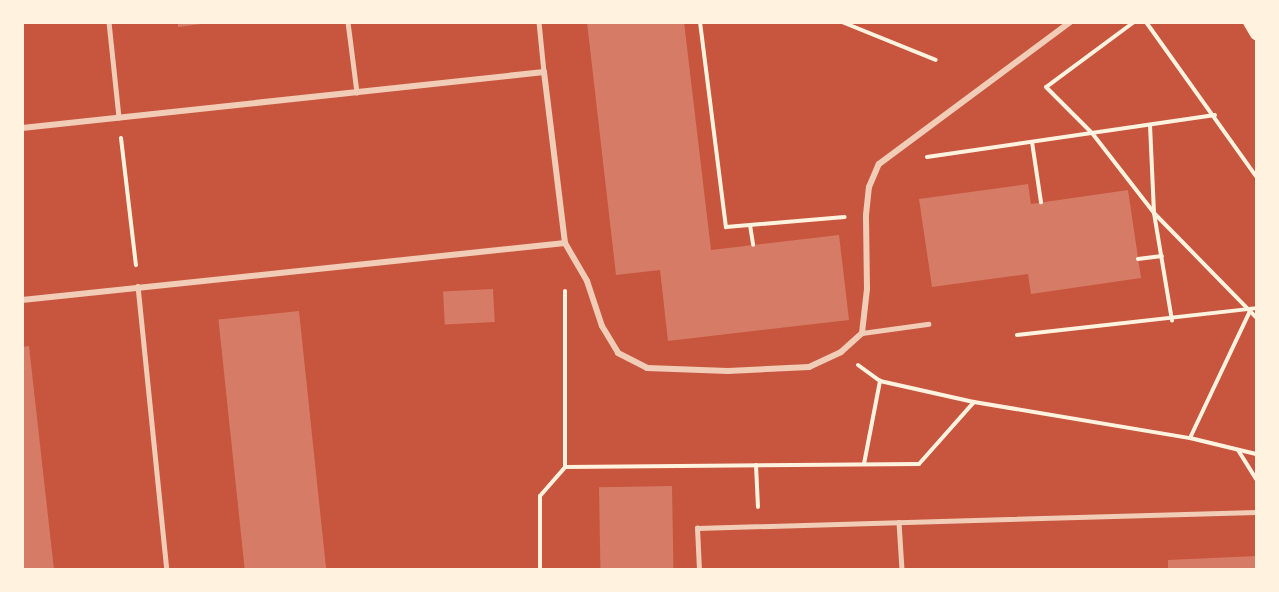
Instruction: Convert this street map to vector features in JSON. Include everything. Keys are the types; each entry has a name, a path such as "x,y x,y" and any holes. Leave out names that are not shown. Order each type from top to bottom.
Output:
{"main road":[{"path":"1249,22 1257,34"}],"street":[{"path":"22,128 544,72 565,243 587,281 602,326 618,353 647,368 728,371 809,367 841,352 862,333 867,290 866,215 869,187 879,164 1070,22"},
{"path":"22,300 138,286 565,243"}],"lane":[{"path":"109,22 119,117"},
{"path":"348,22 357,92"},
{"path":"539,22 544,72"},
{"path":"138,286 167,570"},
{"path":"862,333 928,324"},
{"path":"699,570 697,528 1257,512"},
{"path":"899,522 902,570"}],"path":[{"path":"700,22 726,227 866,215"},
{"path":"842,22 936,60"},
{"path":"1134,22 1046,87 1092,133 1154,213 1257,317"},
{"path":"1146,22 1257,176"},
{"path":"926,157 1215,115"},
{"path":"119,117 138,286"},
{"path":"1150,124 1154,213 1172,320"},
{"path":"1032,142 1041,202"},
{"path":"750,225 753,245"},
{"path":"1138,259 1162,256"},
{"path":"540,570 540,496 565,467 565,290"},
{"path":"1190,438 1251,309"},
{"path":"1017,336 1257,309"},
{"path":"841,352 880,381 974,402 1190,438 1257,454"},
{"path":"864,464 880,381"},
{"path":"565,467 919,464 974,402"},
{"path":"1238,449 1257,479"},
{"path":"756,465 758,504"}],"building":[{"path":"178,22 201,22 201,24 178,27"},
{"path":"587,22 684,22 711,250 839,235 849,320 668,341 660,270 616,275"},
{"path":"1028,184 1031,204 1128,190 1141,278 1031,294 1028,274 932,287 919,199"},
{"path":"493,289 495,322 445,325 443,292"},
{"path":"299,311 326,570 245,570 218,319"},
{"path":"29,346 54,570 22,570 22,347"},
{"path":"672,486 673,570 600,570 599,487"},
{"path":"1256,556 1256,570 1168,570 1168,560"}]}
